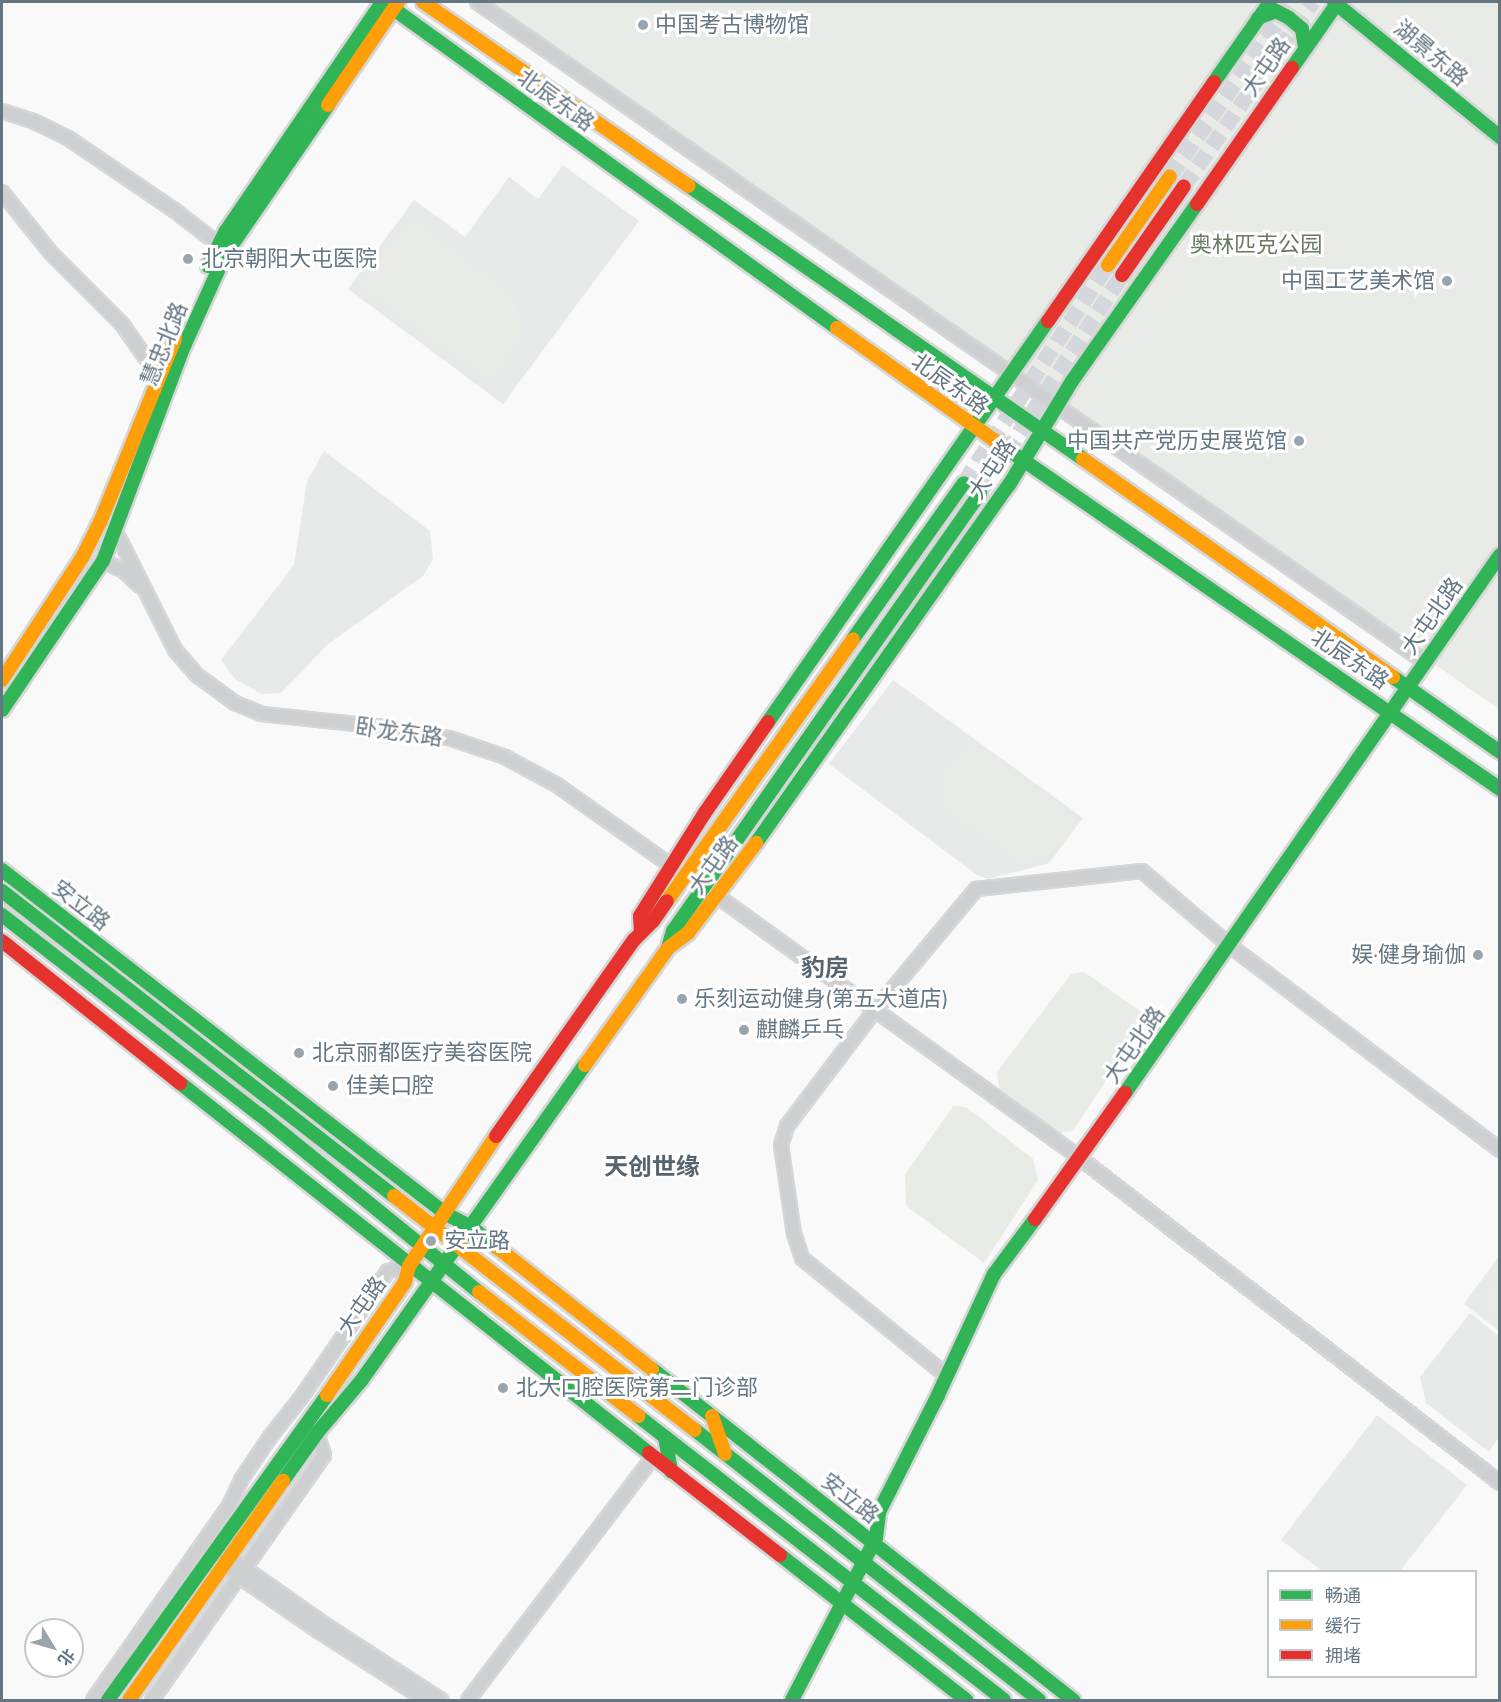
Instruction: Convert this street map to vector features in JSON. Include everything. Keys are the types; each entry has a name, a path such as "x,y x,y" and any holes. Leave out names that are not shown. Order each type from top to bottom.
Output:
{"main road":[{"name":"北辰东路","path":"423,2 1042,430 1500,752"},
{"name":"大屯路","path":"641,931 640,916 670,865 1270,2"},
{"name":"大屯路","path":"129,1701 317,1433 361,1381 669,948 688,933 717,896 1023,461 1057,405 1305,48 1340,2"},
{"name":"湖景东路","path":"1340,2 1500,123"},
{"name":"湖景东路","path":"1340,2 1500,137"},
{"name":"北辰东路","path":"389,3 974,427 1500,789"},
{"name":"慧忠北路","path":"2,680 83,556 101,520 159,377 218,244 389,3"},
{"name":"慧忠北路","path":"2,710 103,561 116,532 181,353 225,255 389,3"},
{"path":"1258,18 1276,11 1289,18 1302,29 1305,48"},
{"path":"1108,265 1170,176"},
{"path":"1122,275 1184,186"},
{"name":"大屯路","path":"108,1701 267,1480 398,1291 410,1266 446,1214 458,1191 641,931 653,921 673,894 964,483"},
{"name":"大屯路","path":"669,948 673,932 980,493"},
{"name":"大屯北路","path":"842,1604 873,1543 879,1512 947,1376 994,1274 1080,1158 1500,555"},
{"name":"安立路","path":"2,870 446,1214 471,1227 1073,1701"},
{"name":"安立路","path":"2,891 864,1561 1039,1701"},
{"path":"2,915 259,1114 422,1247 1004,1701"},
{"path":"2,941 410,1266 966,1701"},
{"path":"712,1416 725,1454"},
{"path":"665,1437 671,1471"},
{"path":"792,1701 842,1604"}],"street":[{"name":"北辰东路","path":"477,2 1425,662"},
{"path":"2,111 33,121 68,138 174,210 218,244"},
{"path":"2,192 50,252 122,324 159,377"},
{"name":"卧龙东路","path":"116,532 166,636 186,663 235,703 262,714 449,738 505,757 557,784 670,865"},
{"name":"卧龙东路","path":"103,561 133,578 147,597"},
{"path":"947,1376 802,1258 794,1234 781,1145 782,1136 876,1010 976,889 1142,871 1229,945 1500,1150"},
{"path":"717,896 1080,1158 1500,1483"},
{"path":"93,1701 229,1506 241,1480 270,1437 303,1395 388,1271 410,1266"},
{"path":"152,1701 324,1455 317,1433"},
{"path":"468,1701 653,1457"},
{"path":"216,1548 227,1562 441,1701"},
{"path":"242,1572 426,1701"}],"shaded area":[{"path":"563,165 639,221 503,404 348,289 414,200 465,237 509,177 538,199"},
{"path":"324,451 430,531 433,559 423,576 327,645 281,693 262,694 236,680 221,660 294,565 307,481"},
{"path":"893,680 1083,818 1049,863 988,879 977,875 829,764"},
{"path":"1499,1256 1499,1331 1464,1304"},
{"path":"1470,1313 1499,1336 1499,1437 1489,1452 1426,1403 1420,1377"},
{"path":"1377,1415 1467,1485 1401,1570 1321,1570 1281,1540"}],"green space":[{"name":"奥林匹克公园","path":"484,2 1499,2 1499,709"},
{"path":"411,222 516,301 518,339 490,378 362,285"},
{"path":"971,743 1076,820 1051,855 1021,860 945,805 948,772"},
{"path":"1084,972 1148,1016 1073,1131 1057,1133 999,1088 997,1072 1071,974"},
{"path":"953,1106 966,1107 1033,1159 1038,1180 984,1263 906,1206 905,1175"},
{"path":"1499,1279 1499,1323 1491,1303 1492,1293"}],"tunnel":[{"path":"1170,176 1292,2"},
{"path":"1184,186 1313,2"},
{"path":"964,483 1108,265"},
{"path":"980,493 1122,275"}],"traffic: fast":[{"path":"208,266 226,231 382,2"},
{"path":"384,2 837,328"},
{"path":"1214,82 1270,2"},
{"path":"1334,2 1500,137"},
{"path":"1292,68 1338,2"},
{"path":"1258,18 1276,11 1289,18 1302,29 1305,48"},
{"path":"2,710 103,561 181,353 225,255 328,105"},
{"path":"689,186 1083,459"},
{"path":"756,843 1009,485 1072,381 1197,204"},
{"path":"768,722 1048,321"},
{"path":"994,440 1500,789"},
{"path":"853,639 964,483"},
{"path":"668,948 673,931 980,493"},
{"path":"1125,1093 1500,555"},
{"path":"1393,677 1500,752"},
{"path":"2,870 446,1214 471,1227 498,1248"},
{"path":"2,891 394,1196"},
{"path":"2,915 259,1114 479,1292"},
{"path":"283,1481 317,1433 361,1381 585,1065"},
{"path":"180,1083 649,1453"},
{"path":"792,1700 876,1538 879,1512 938,1395 994,1274 1035,1219"},
{"path":"652,1369 1073,1700"},
{"path":"108,1700 327,1395"},
{"path":"638,1416 1004,1700"},
{"path":"695,1430 1039,1700"},
{"path":"665,1437 671,1471"},
{"path":"780,1555 966,1700"}],"traffic: slow":[{"path":"328,105 398,2"},
{"path":"423,2 689,186"},
{"path":"1108,265 1170,176"},
{"path":"837,328 994,440"},
{"path":"2,680 83,556 101,520 175,339"},
{"path":"1083,459 1393,677"},
{"path":"667,901 853,639"},
{"path":"585,1065 668,948 688,933 756,843"},
{"path":"327,1395 405,1282 409,1266 496,1136"},
{"path":"394,1196 695,1430"},
{"path":"498,1248 652,1369"},
{"path":"479,1292 638,1416"},
{"path":"712,1416 725,1454"},
{"path":"129,1700 283,1481"}],"traffic: jam":[{"path":"1197,204 1292,68"},
{"path":"1048,321 1214,82"},
{"path":"1122,275 1184,186"},
{"path":"641,931 640,916 704,814 768,722"},
{"path":"496,1136 634,940 653,921 667,901"},
{"path":"2,941 180,1083"},
{"path":"1035,1219 1125,1093"},
{"path":"649,1453 780,1555"}],"place":[{"name":"中国考古博物馆","path":"643,25"},
{"name":"北京朝阳大屯医院","path":"188,259"},
{"name":"中国工艺美术馆","path":"1447,281"},
{"name":"中国共产党历史展览馆","path":"1299,441"},
{"name":"娱·健身瑜伽","path":"1478,955"},
{"name":"乐刻运动健身(第五大道店)","path":"682,999"},
{"name":"麒麟乒乓","path":"744,1030"},
{"name":"北京丽都医疗美容医院","path":"299,1053"},
{"name":"佳美口腔","path":"333,1086"},
{"name":"安立路","path":"431,1241"},
{"name":"北大口腔医院第二门诊部","path":"503,1388"}],"district":[{"name":"豹房","path":"825,968"},
{"name":"天创世缘","path":"652,1167"}]}
